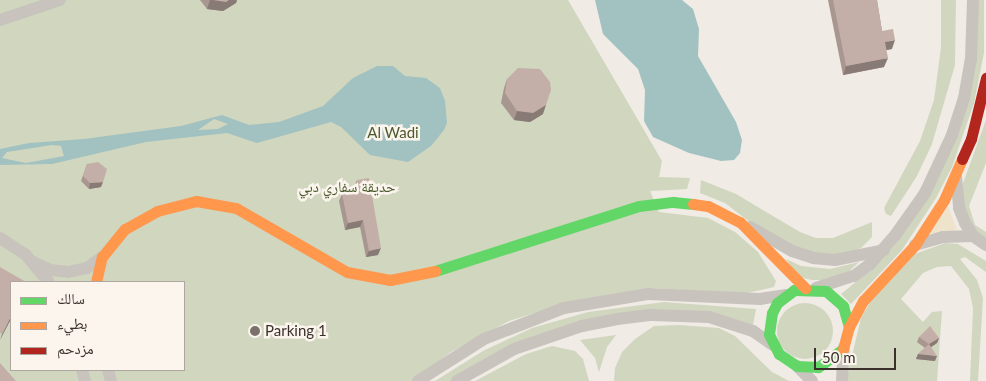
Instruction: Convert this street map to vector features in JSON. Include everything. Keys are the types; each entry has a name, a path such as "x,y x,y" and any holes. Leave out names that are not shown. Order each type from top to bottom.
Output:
{"street":[{"path":"0,20 60,0"},
{"path":"418,381 484,339 564,308 649,294 760,299 785,295 854,276 884,250 925,193 952,135 971,60 972,0"},
{"path":"842,381 844,348 849,327 863,300 915,245 956,177 971,140 986,78"},
{"path":"956,177 959,208 973,236 986,245"},
{"path":"33,262 50,270 68,272 87,268 102,257 125,229 140,219 176,204 196,201 236,208 347,272 390,280 412,278 656,203 708,206 792,252 813,258 835,260 884,250"},
{"path":"740,222 811,288 839,302 849,327"},
{"path":"915,245 943,236 973,236"},
{"path":"0,238 19,249 33,262 48,281"},
{"path":"96,281 102,257"},
{"path":"785,295 772,313 769,334 779,354 812,381"},
{"path":"457,381 514,349 582,326 617,319 652,316 709,317 746,328 773,345"},
{"path":"796,366 823,365 844,348"}],"green space":[{"name":"حديقة سفاري دبي","path":"0,0 568,0 662,161 659,177 690,178 687,189 650,191 659,212 708,218 735,232 758,252 776,281 774,287 742,294 655,288 566,303 509,321 451,352 412,381 0,381"},
{"path":"941,0 956,0 955,65 932,144 917,176 891,216 886,214 884,208 920,141 934,100 941,47"},
{"path":"974,0 984,0 984,53 974,103 952,167 936,198 902,250 851,304 841,294 869,271 956,132"},
{"path":"986,120 986,163 969,206 975,225 986,232 986,242 967,228 962,186"},
{"path":"701,180 736,194 800,232 816,238 833,238 872,222 872,237 861,248 829,259 781,246 725,203 700,193"},
{"path":"945,243 958,244 986,261 986,272 965,257 960,259 977,280 983,298 978,381 970,381 973,308 969,289 951,266 937,267 923,273 901,299 923,322 932,312 942,311 937,381 846,381 861,318 871,301 915,254"},
{"path":"786,259 801,266 830,269 859,262 846,274 830,280 812,280 798,277"},
{"path":"664,302 756,309 753,325 716,314 568,327 451,381 435,381 483,351 532,328 588,312"},
{"path":"805,303 816,305 825,311 831,320 833,331 831,342 825,351 816,357 805,359 794,357 785,351 779,342 777,331 779,320 785,311 794,305"},
{"path":"679,325 719,328 735,336 772,372 789,381 614,381 615,368 622,352 635,339 654,326"},
{"path":"616,335 607,347 599,372 595,358 580,340"},
{"path":"552,346 575,351 583,359 589,381 475,381 526,354"}],"sand":[{"path":"948,206 957,230 929,234"}],"water":[{"path":"595,0 682,0 693,9 699,29 698,56 736,122 742,140 740,153 734,160 721,161 689,153 653,137 644,121 645,90 638,69 603,34"},
{"path":"377,66 393,66 405,76 426,78 440,88 445,101 447,123 444,130 431,146 408,162 370,155 341,127 331,122 257,143 227,133 146,142 52,164 0,165 0,149 29,143 84,139 181,126 222,115 249,125 279,122 323,106 353,78","holes":["214,119 228,124 218,129 198,130","52,145 61,146 64,156 26,163 2,158 7,152"]}],"building":[{"path":"213,0 229,0 226,2"},
{"path":"833,0 877,0 882,31 893,29 895,40 885,42 888,58 846,66"},
{"path":"518,68 540,69 550,82 551,90 546,105 533,113 517,111 505,93 507,79"},
{"path":"98,162 107,169 103,182 90,183 83,176 87,164"},
{"path":"369,178 381,248 369,251 363,220 348,223 342,194 359,191 357,180"},
{"path":"0,267 24,281 10,281 10,318 2,334 0,333"},
{"path":"930,326 939,338 929,344 919,337"},
{"path":"929,344 937,356 918,354"},
{"path":"0,363 16,381 0,381"}],"traffic: fast":[{"path":"435,271 639,206 673,202 693,204"},
{"path":"843,349 818,367 797,366 779,354 769,334 772,313 777,303 794,290 826,291 843,306 849,327"}],"traffic: slow":[{"path":"843,349 849,327 863,301 915,245 944,200 962,159"},
{"path":"96,281 102,257 125,229 157,211 196,201 236,208 347,272 390,280 435,271"},
{"path":"693,204 708,206 740,222 805,288"}],"traffic: jam":[{"path":"962,159 971,139 986,78"}],"place":[{"name":"Parking 1","path":"255,331"}],"park label":[{"name":"Al Wadi","path":"393,133"}]}
